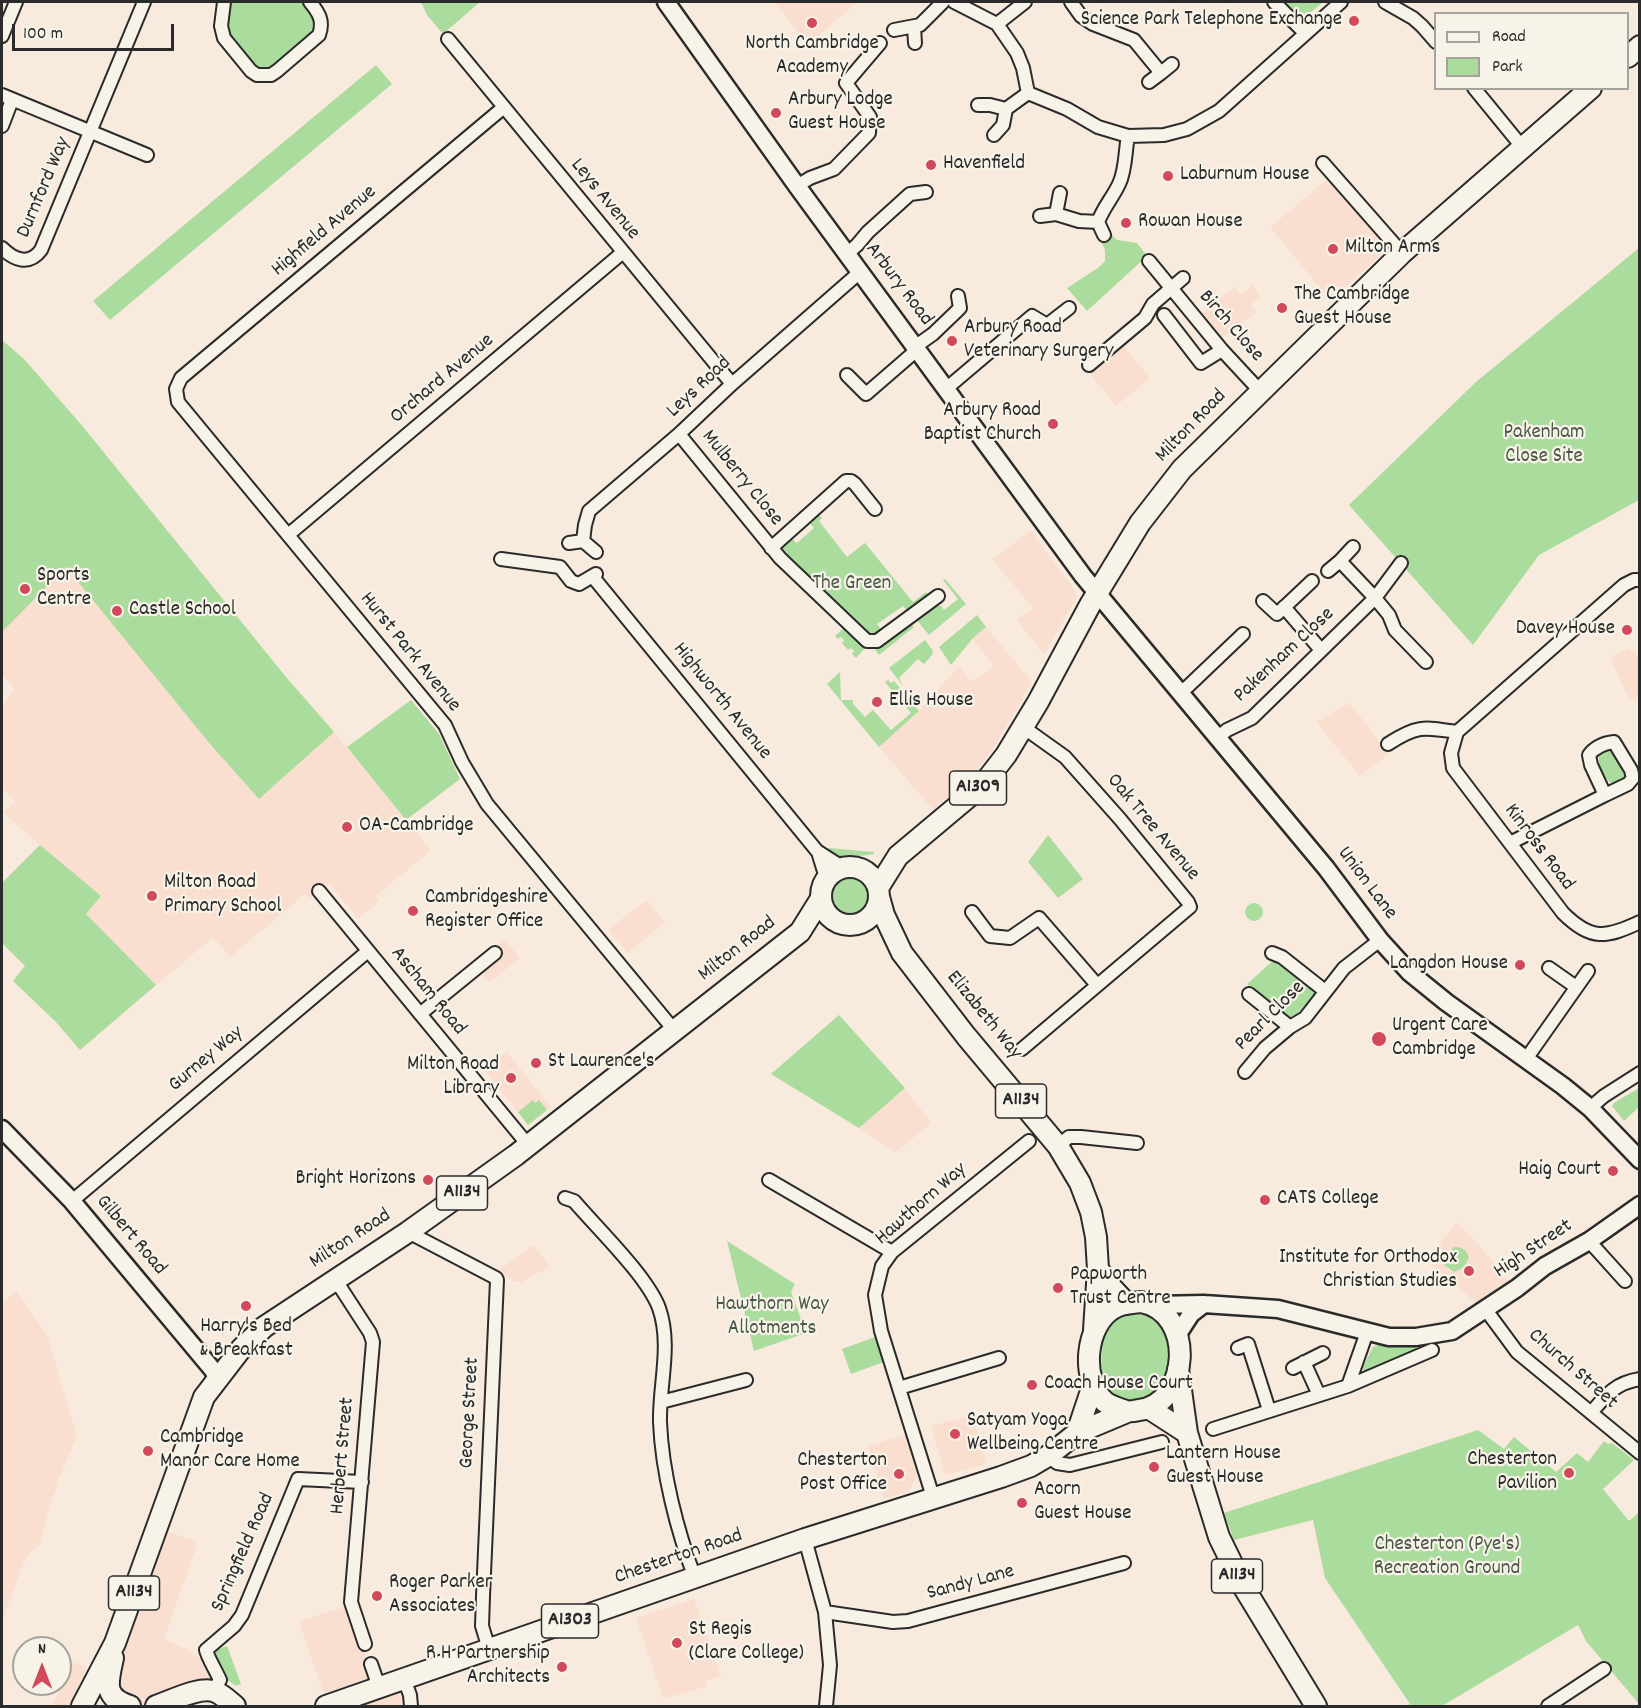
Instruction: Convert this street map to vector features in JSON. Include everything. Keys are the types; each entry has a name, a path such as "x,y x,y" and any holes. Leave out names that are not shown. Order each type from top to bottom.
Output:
{"main road":[{"name":"Milton Road","path":"879,892 898,856 985,782 1006,755 1140,523 1203,447 1402,253 1589,90"},
{"name":"Milton Road","path":"842,871 898,856"},
{"name":"A1134","path":"820,900 821,888 842,871 867,872 874,878 879,892"},
{"path":"857,924 871,917 877,906 879,892"},
{"name":"Elizabeth Way","path":"879,892 884,915 902,953 966,1036 1058,1146 1080,1184 1091,1212 1096,1237 1098,1269 1094,1330"},
{"name":"Milton Road","path":"82,1707 115,1643 204,1397 241,1349 264,1327 408,1232 528,1145 800,932 820,900"},
{"path":"820,900 826,914 835,922"},
{"name":"Milton Road","path":"800,932 835,922"},
{"name":"A1134","path":"835,922 844,925 857,924"},
{"name":"Elizabeth Way","path":"857,924 878,934 902,953"},
{"path":"1098,1269 1126,1304"},
{"path":"1077,1432 1093,1385 1089,1348 1094,1330 1114,1308 1126,1304 1141,1302 1153,1305 1166,1316 1178,1334 1181,1352 1171,1389 1150,1409 1127,1412 1105,1402 1093,1385"},
{"name":"A1134","path":"1178,1369 1187,1433 1219,1537 1243,1586 1316,1707"},
{"path":"1150,1409 1187,1433"},
{"name":"Chesterton Road","path":"326,1707 805,1539 1031,1466 1048,1456 1077,1432 1127,1412"},
{"path":"115,1643 108,1687 112,1697 130,1707"},
{"path":"156,1707 204,1689 226,1700"}],"street":[{"path":"2,36 16,2"},
{"path":"90,132 144,2"},
{"path":"224,2 221,26 224,38 251,71 263,76 277,71 319,35 322,27 321,19 310,2"},
{"name":"Arbury Road","path":"666,2 797,186 1097,594"},
{"path":"894,30 920,26 943,2"},
{"path":"954,2 997,24 1017,53 1029,93"},
{"path":"997,24 1025,2"},
{"path":"1071,2 1081,16 1093,24 1134,40 1161,73"},
{"path":"1274,2 1305,33"},
{"path":"1029,93 1067,109 1098,127 1128,136 1164,135 1187,129 1220,111 1341,2"},
{"path":"1385,2 1413,18 1434,40"},
{"path":"914,27 915,43"},
{"name":"Leys Avenue","path":"448,39 732,384"},
{"path":"797,186 810,178 834,169 869,133 870,117 846,83 880,43"},
{"path":"1149,82 1172,64"},
{"path":"1476,90 1523,148"},
{"path":"994,135 1004,125 1006,109 1029,93"},
{"path":"2,126 7,98 147,155"},
{"path":"978,105 1006,109"},
{"name":"Highfield Avenue","path":"176,389 180,378 504,107"},
{"name":"Durnford Way","path":"2,248 10,257 23,261 32,259 41,250 90,132"},
{"path":"1104,235 1098,222 1123,174 1128,136"},
{"path":"1323,163 1402,253"},
{"path":"847,254 910,194 926,192"},
{"path":"1056,214 1060,193"},
{"path":"1040,216 1056,214 1079,221 1098,222"},
{"name":"Orchard Avenue","path":"288,536 622,253"},
{"name":"Birch Close","path":"1149,261 1222,350 1260,391"},
{"name":"Leys Road","path":"583,542 589,511 860,272"},
{"name":"Birch Close","path":"1171,288 1183,279"},
{"path":"1089,365 1145,318 1153,304 1171,288"},
{"path":"847,375 866,394 960,308 958,296"},
{"path":"946,388 1032,316 1047,325 1069,308"},
{"path":"1164,315 1201,363 1222,350"},
{"name":"Hurst Park Avenue","path":"176,389 178,402 445,725 462,762 487,804 674,1030"},
{"name":"Mulberry Close","path":"679,434 771,548 869,642 877,641 938,596"},
{"name":"Mulberry Close","path":"771,548 846,481 855,484 875,508"},
{"path":"569,543 583,542 596,552"},
{"path":"1328,571 1353,547"},
{"name":"Highworth Avenue","path":"501,559 560,567 571,581 579,584 594,576 818,852 842,871"},
{"path":"1340,561 1389,615 1395,630 1426,662"},
{"name":"Pakenham Close","path":"1217,738 1227,730 1252,718 1375,598 1401,563"},
{"path":"1388,744 1416,728 1457,732 1624,585 1640,580"},
{"path":"1263,601 1277,614 1312,581"},
{"name":"Union Lane","path":"1097,594 1326,868 1380,940 1410,972 1446,1002 1590,1108 1640,1160"},
{"path":"1284,607 1321,650"},
{"path":"1180,694 1243,634"},
{"name":"Oak Tree Avenue","path":"1022,1049 1190,907 1120,819 1065,757 1023,727"},
{"name":"Kinross Road","path":"1457,732 1451,753 1453,768 1563,914 1578,928 1592,934 1611,934 1640,922"},
{"path":"1510,843 1605,795"},
{"name":"Highworth Avenue","path":"818,852 842,871"},
{"name":"Ascham Road","path":"319,891 528,1145"},
{"path":"972,912 990,936 1010,938 1040,918 1097,985"},
{"name":"Pearl Close","path":"1245,1072 1265,1048 1290,1026 1305,1018 1344,968 1380,940"},
{"name":"Gurney Way","path":"72,1201 368,951"},
{"path":"420,1014 495,952"},
{"name":"Pearl Close","path":"1272,953 1282,957 1325,991"},
{"path":"1549,968 1576,987"},
{"path":"1526,1059 1588,971"},
{"path":"1249,994 1290,1026"},
{"path":"1590,1108 1604,1096 1640,1073"},
{"name":"Gilbert Road","path":"2,1129 72,1201 213,1370 217,1379"},
{"path":"1058,1146 1069,1137 1137,1143"},
{"name":"Hawthorn Way","path":"933,1497 881,1331 875,1295 882,1266 892,1252 1029,1141"},
{"path":"769,1180 892,1252"},
{"path":"565,1198 574,1201 642,1280 658,1308 665,1365 661,1402 661,1433 668,1483 695,1578"},
{"name":"High Street","path":"1153,1305 1204,1304 1278,1309 1389,1337 1416,1337 1452,1331 1486,1310 1545,1266 1589,1241 1640,1205"},
{"name":"George Street","path":"408,1232 497,1280 482,1626 489,1649"},
{"path":"1589,1241 1625,1281"},
{"name":"Herbert Street","path":"335,1279 370,1333 373,1342 351,1602 365,1644"},
{"path":"1178,1334 1191,1314 1204,1304"},
{"name":"Church Street","path":"1486,1310 1517,1352 1640,1453"},
{"path":"1348,1386 1367,1332"},
{"path":"1238,1348 1248,1344 1269,1410"},
{"path":"1214,1429 1348,1386 1432,1350"},
{"path":"1319,1395 1298,1365 1323,1353"},
{"path":"899,1388 999,1358"},
{"path":"661,1402 746,1380"},
{"path":"1592,1413 1610,1390 1634,1380"},
{"path":"1048,1456 1058,1463 1070,1465 1162,1442"},
{"name":"Springfield Road","path":"226,1700 214,1665 206,1654 206,1650 234,1626 242,1615 298,1479 362,1482"},
{"path":"805,1539 825,1612 830,1665 826,1707"},
{"name":"Sandy Lane","path":"825,1612 893,1622 908,1621 1124,1563"},
{"path":"371,1664 379,1687"},
{"path":"1548,1707 1604,1669"},
{"path":"404,1679 410,1695 411,1707"}],"shaded area":[{"name":"North Cambridge Academy","path":"774,2 857,2 808,45"},
{"path":"1340,169 1395,242 1331,301 1270,227"},
{"path":"1252,285 1260,297 1251,305 1256,312 1221,339 1201,314 1235,287 1241,294"},
{"path":"1114,335 1150,378 1116,406 1081,362"},
{"path":"2,340 24,359 84,428 286,677 431,850 376,896 379,901 358,919 329,883 309,899 305,894 230,957 213,937 80,1050 55,1021 13,981 25,966 2,943 2,883 40,845 3,813 16,801 2,788 2,707 15,689 2,674"},
{"path":"1031,531 1076,592 1076,599 1044,655 1017,620 1033,608 992,559"},
{"path":"986,627 1032,682 995,746 977,770 933,810 879,747 919,711 959,666 971,682 994,666 972,639"},
{"path":"1629,648 1640,660 1639,697 1630,701 1610,658"},
{"path":"1350,703 1389,754 1360,776 1316,722"},
{"path":"646,900 665,922 628,953 608,930"},
{"path":"504,939 520,958 490,982 474,964"},
{"name":"Milton Road Library","path":"507,1052 551,1107 528,1125 484,1070"},
{"path":"905,1088 931,1123 896,1152 859,1128"},
{"name":"Institute for Orthodox Christian Studies","path":"1457,1223 1485,1252 1509,1283 1479,1305 1425,1260"},
{"path":"534,1245 549,1267 522,1282 513,1281 498,1271"},
{"path":"16,1291 47,1335 77,1436 59,1479 41,1543 26,1557 2,1621 2,1304"},
{"path":"973,1415 986,1464 945,1475 931,1426"},
{"path":"906,1434 918,1474 909,1491 884,1499 868,1446"},
{"path":"158,1529 198,1542 164,1639 208,1663 214,1682 146,1706 120,1697 112,1677"},
{"name":"St Regis (Clare College)","path":"694,1599 721,1676 706,1681 707,1686 663,1699 636,1618"},
{"path":"349,1606 377,1689 402,1682 408,1706 328,1706 299,1621"},
{"path":"73,1662 87,1667 70,1706 52,1706 57,1696 72,1696"}],"green space":[{"path":"227,2 305,2 317,26 313,33 272,70 262,71 251,66 227,36"},
{"path":"421,2 480,2 443,34 427,15"},
{"path":"1282,2 1323,2 1300,21"},
{"path":"376,65 392,84 110,320 93,301"},
{"path":"1112,235 1117,240 1137,243 1147,256 1087,311 1067,288 1105,261 1105,250 1101,241"},
{"name":"Pakenham Close Site","path":"1639,248 1639,500 1539,555 1473,645 1349,505 1476,382"},
{"path":"2,340 24,359 84,428 286,677 334,732 259,799 210,744 66,567 2,632"},
{"name":"The Green","path":"818,514 822,518 819,521 847,557 865,543 913,602 926,592 928,596 908,612 903,606 877,624 882,630 869,636 783,552 783,546 791,538 797,543 814,528 809,522"},
{"path":"945,579 966,604 929,635 916,619 935,606 941,606 944,610 958,599 943,580"},
{"path":"977,615 986,627 973,638 951,665 939,647"},
{"path":"911,623 914,627 879,655 874,648"},
{"path":"845,627 866,647 856,658 852,654 854,651 851,648 848,650 842,643 844,640 835,636"},
{"path":"925,640 933,651 932,655 924,664 918,659 899,678 903,686 889,668"},
{"path":"840,672 841,700 853,700 853,704 865,717 873,710 891,730 911,713 885,682 894,681 919,711 879,747 827,684"},
{"path":"411,700 439,734 460,779 406,820 347,747"},
{"path":"1612,747 1628,777 1614,785 1602,772 1599,763 1599,754"},
{"path":"1048,835 1083,879 1058,898 1028,862"},
{"path":"40,845 101,896 86,914 156,985 80,1050 55,1021 13,981 25,966 2,943 2,883"},
{"path":"829,848 874,852 874,854 842,857 825,850"},
{"path":"850,874 859,875 866,880 871,887 871,905 866,912 859,917 850,918 841,917 834,912 829,905 828,896 829,887 834,880 841,875"},
{"path":"1254,903 1260,906 1263,912 1260,918 1254,921 1248,918 1245,912 1248,906"},
{"path":"1277,957 1318,989 1292,1020 1247,984"},
{"path":"839,1015 905,1088 859,1128 771,1074"},
{"path":"1639,1088 1639,1107 1624,1121 1612,1106"},
{"path":"533,1100 535,1103 539,1100 547,1110 528,1125 518,1112"},
{"name":"Hawthorn Way Allotments","path":"727,1241 795,1284 791,1292 806,1333 754,1351"},
{"path":"1454,1247 1464,1250 1469,1258 1464,1267 1454,1272 1443,1264 1443,1259"},
{"path":"1139,1312 1161,1326 1166,1340 1167,1367 1163,1382 1155,1394 1133,1403 1122,1403 1114,1399 1104,1384 1101,1362 1103,1338 1112,1320"},
{"path":"875,1337 884,1362 851,1374 842,1349"},
{"path":"1383,1343 1415,1347 1421,1350 1364,1373 1363,1367 1373,1347"},
{"name":"Chesterton (Pye's) Recreation Ground","path":"1478,1430 1504,1449 1514,1437 1556,1472 1577,1453 1588,1462 1604,1441 1608,1444 1612,1443 1634,1460 1603,1489 1629,1521 1639,1512 1639,1704 1586,1641 1578,1625 1442,1706 1406,1706 1410,1704 1325,1578 1313,1520 1234,1540 1224,1513"},
{"path":"227,1646 241,1684 236,1686 218,1673 211,1652"}],"place":[{"name":"Science Park Telephone Exchange","path":"1354,21"},
{"name":"North Cambridge Academy","path":"812,23"},
{"name":"Arbury Lodge Guest House","path":"776,113"},
{"name":"Havenfield","path":"931,165"},
{"name":"Laburnum House","path":"1168,176"},
{"name":"Rowan House","path":"1126,223"},
{"name":"Milton Arms","path":"1333,249"},
{"name":"The Cambridge Guest House","path":"1282,308"},
{"name":"Arbury Road Veterinary Surgery","path":"952,341"},
{"name":"Arbury Road Baptist Church","path":"1053,424"},
{"name":"Sports Centre","path":"25,589"},
{"name":"Castle School","path":"117,611"},
{"name":"Davey House","path":"1627,630"},
{"name":"Ellis House","path":"877,702"},
{"name":"OA-Cambridge","path":"347,827"},
{"name":"Milton Road Primary School","path":"152,896"},
{"name":"Cambridgeshire Register Office","path":"413,911"},
{"name":"Langdon House","path":"1520,965"},
{"name":"Urgent Care Cambridge","path":"1379,1039"},
{"name":"St Laurence's","path":"536,1063"},
{"name":"Milton Road Library","path":"511,1078"},
{"name":"Haig Court","path":"1613,1171"},
{"name":"Bright Horizons","path":"428,1180"},
{"name":"CATS College","path":"1265,1200"},
{"name":"Institute for Orthodox Christian Studies","path":"1469,1271"},
{"name":"Papworth Trust Centre","path":"1058,1288"},
{"name":"Harry's Bed & Breakfast","path":"246,1306"},
{"name":"Coach House Court","path":"1032,1385"},
{"name":"Satyam Yoga Wellbeing Centre","path":"955,1434"},
{"name":"Cambridge Manor Care Home","path":"148,1451"},
{"name":"Lantern House Guest House","path":"1154,1467"},
{"name":"Chesterton Pavilion","path":"1569,1473"},
{"name":"Chesterton Post Office","path":"899,1474"},
{"name":"Acorn Guest House","path":"1022,1503"},
{"name":"Roger Parker Associates","path":"377,1596"},
{"name":"St Regis (Clare College)","path":"677,1643"},
{"name":"R H Partnership Architects","path":"562,1667"}]}
